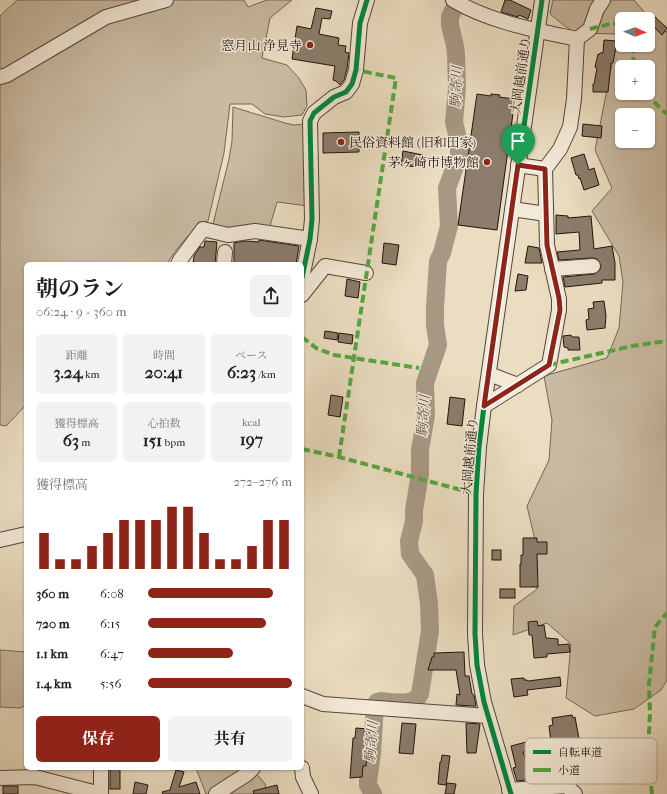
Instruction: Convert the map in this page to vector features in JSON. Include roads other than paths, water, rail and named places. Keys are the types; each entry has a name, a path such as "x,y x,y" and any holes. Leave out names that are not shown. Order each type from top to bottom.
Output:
{"street":[{"path":"0,77 7,75 106,17 166,0"},
{"path":"304,268 310,240 312,219 310,121 314,113 334,97 346,92 352,84 356,70 360,23 367,0"},
{"name":"大岡越前通り","path":"510,792 478,677 476,634 476,494 479,447 484,406 542,0"},
{"path":"484,406 549,365 560,310 559,298 547,245 545,169 560,149 570,127 574,99 577,39 590,29 597,9 603,0"},
{"path":"455,2 473,11 491,17 577,39"},
{"path":"518,165 545,169"},
{"path":"512,209 546,214"},
{"path":"179,262 203,229 228,235 255,231 310,240"},
{"path":"304,292 325,266 366,273"},
{"path":"552,270 593,266"},
{"path":"489,374 518,385"},
{"path":"0,540 24,534"},
{"path":"304,697 323,704 488,716"},
{"path":"0,778 35,778 101,794 101,770"},
{"path":"216,794 251,770"},
{"path":"302,770 311,794"},
{"path":"510,792 566,786 575,794"}],"waterway":[{"name":"駒寄川","path":"373,794 368,785 368,781 372,754 375,705 377,702 381,701 397,703 413,701 420,694 430,631 429,604 425,575 410,554 409,541 414,521 414,510 420,474 420,450 426,415 425,383 438,345 435,325 435,308 438,261 442,253 449,226 447,188 459,156 459,143 454,122 457,88 456,55 450,25 450,17 458,0"}],"place":[{"name":"窓月山 浄見寺","path":"310,45"},
{"name":"民俗資料館 (旧和田家)","path":"341,142"},
{"name":"茅ヶ崎市博物館","path":"487,162"}]}
